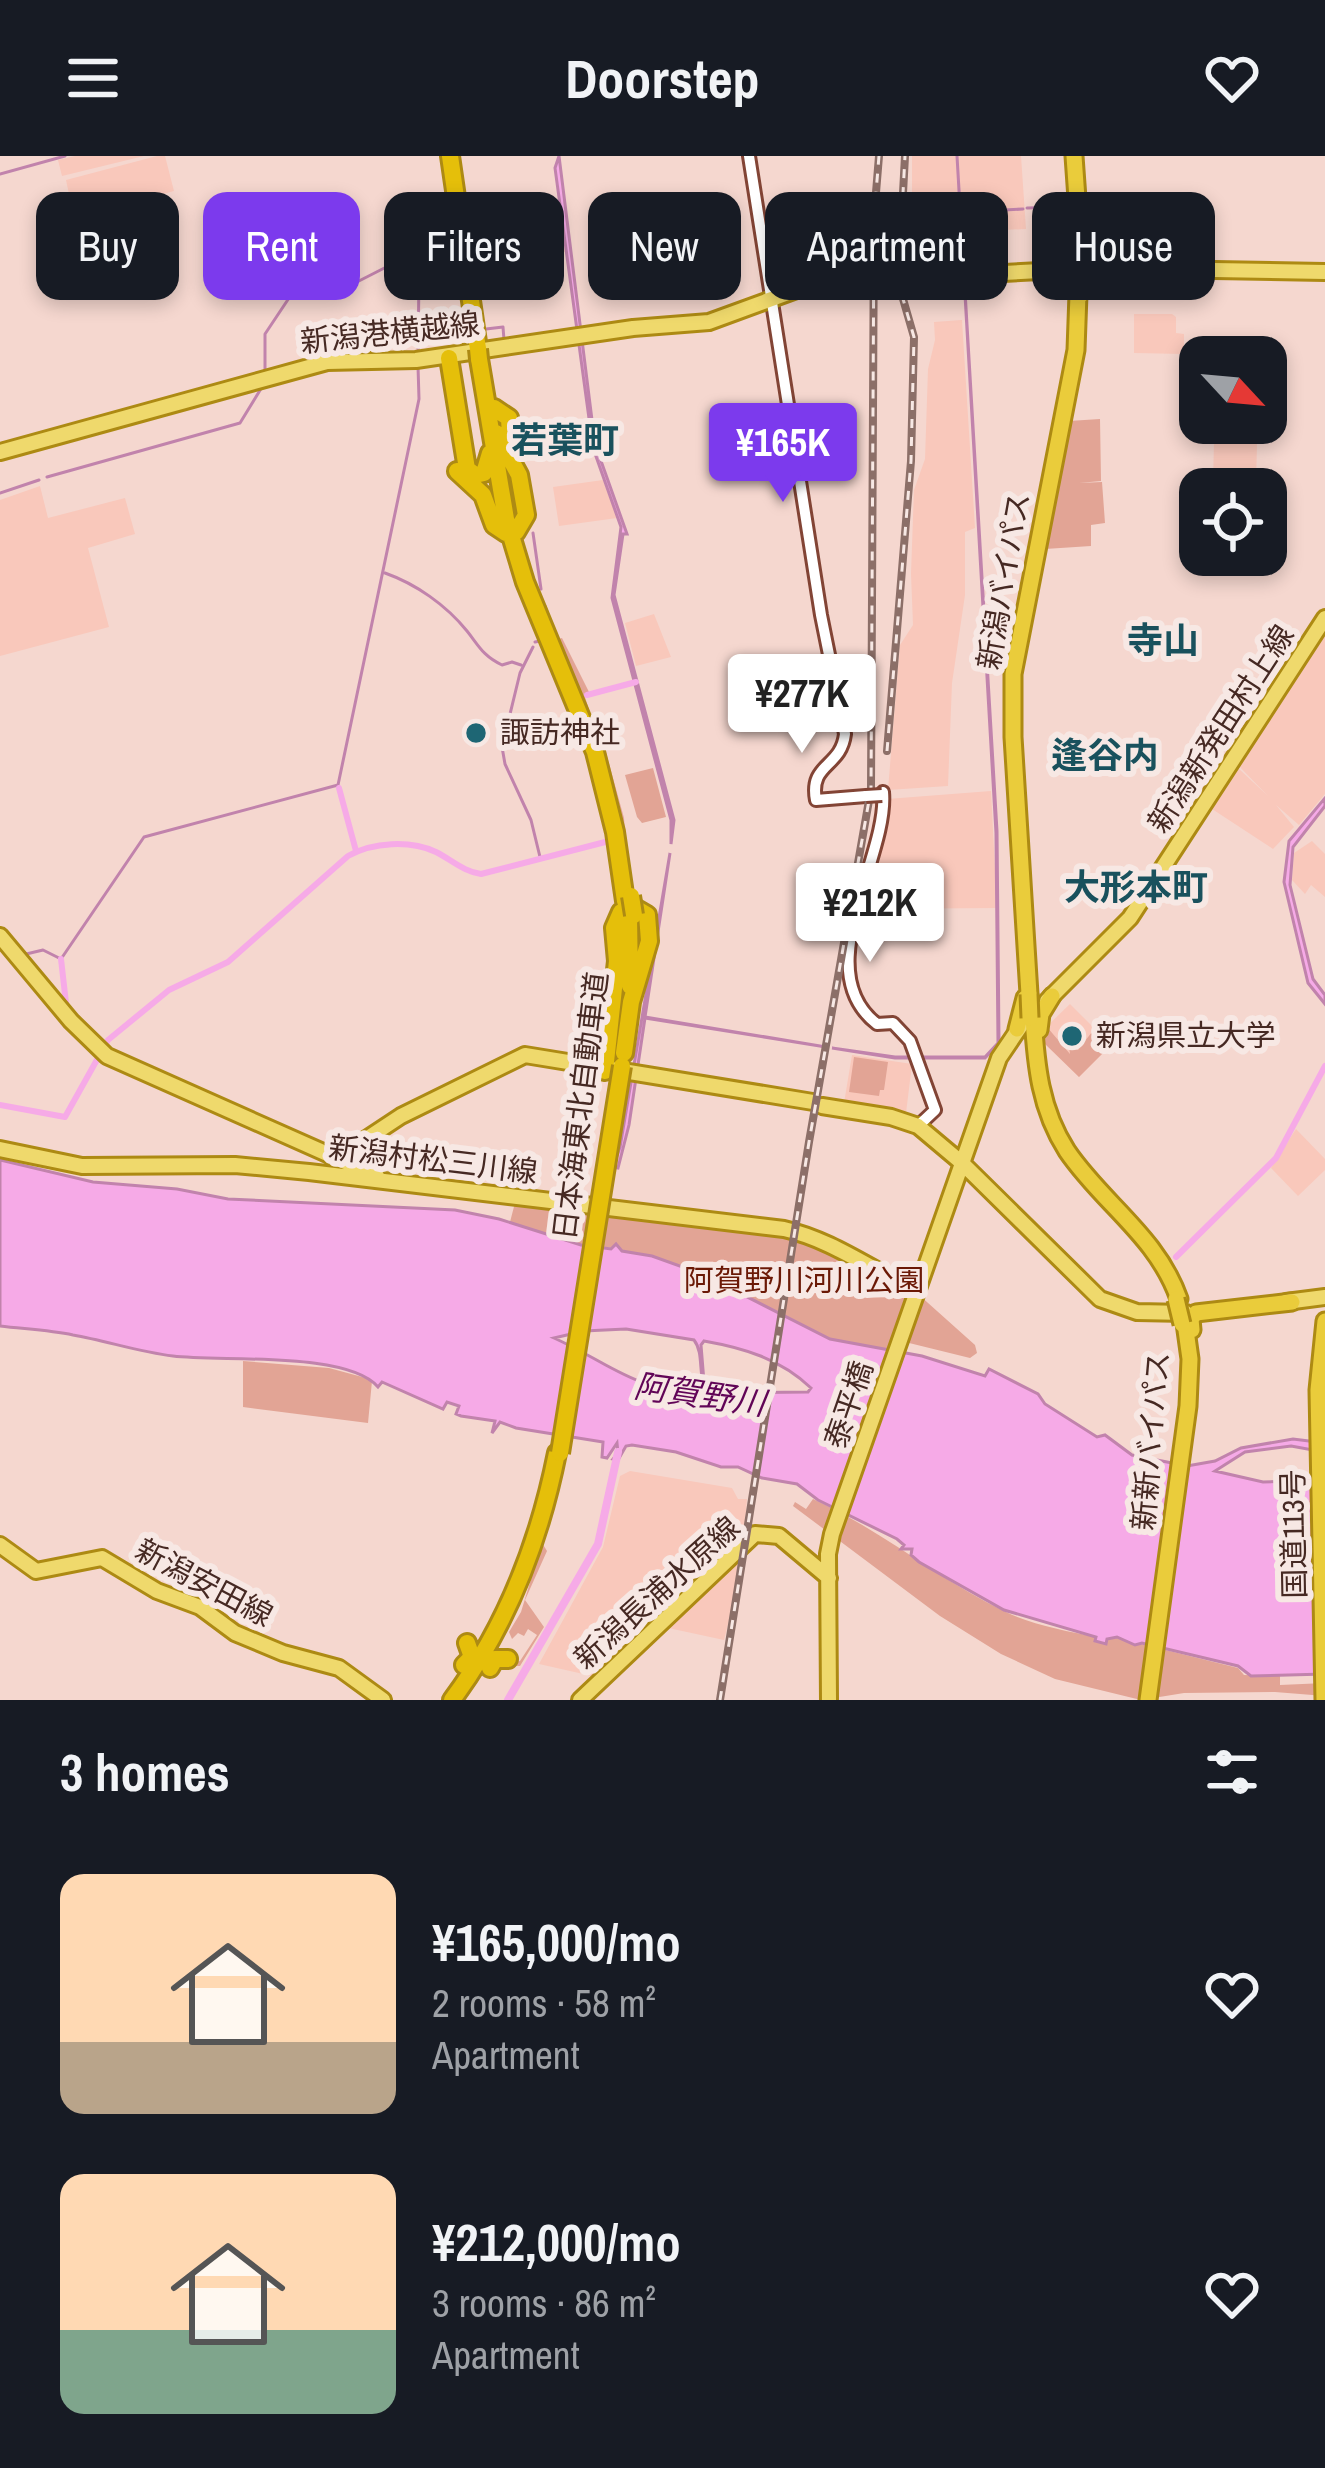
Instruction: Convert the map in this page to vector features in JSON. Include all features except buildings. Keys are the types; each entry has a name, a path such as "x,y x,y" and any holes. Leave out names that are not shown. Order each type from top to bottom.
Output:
{"highway":[{"name":"新潟バイパス","path":"1071,192 1072,156"},
{"name":"新潟バイパス","path":"1072,156 1074,192"},
{"name":"日本海東北自動車道","path":"452,158 506,508 524,571 593,736 629,907 630,980 548,1501 512,1608 453,1700"},
{"name":"新潟バイパス","path":"1033,1013 1014,697 1078,350 1078,300"},
{"name":"日本海東北自動車道","path":"447,358 459,464 495,492 552,640"},
{"path":"447,358 465,466 472,474 488,468 487,400"},
{"path":"455,403 465,411 487,400"},
{"path":"487,400 509,418 512,518 524,571"},
{"path":"487,400 498,438 521,484 526,515 512,538"},
{"path":"617,964 610,931 620,891 618,840"},
{"name":"日本海東北自動車道","path":"619,1067 629,907"},
{"path":"629,907 632,979"},
{"path":"627,909 639,909 649,920 650,935 619,1067 616,918 627,909"},
{"path":"619,1067 614,1006 632,979 646,923 639,914 629,913 619,925 624,965 625,1017"},
{"path":"1033,1013 1028,1060 1047,1116"},
{"name":"新新バイパス","path":"1033,1013 1047,1116 1067,1151 1140,1234 1182,1311 1187,1401 1147,1697"},
{"path":"1182,1311 1191,1319 1196,1313 1292,1302"},
{"name":"国道113号","path":"1324,1696 1319,1368 1325,1321"},
{"name":"国道113号","path":"1319,1368 1325,1339"},
{"path":"511,1604 548,1501"},
{"path":"453,1700 482,1659"}],"main road":[{"path":"749,156 844,730 842,750 814,779 816,799 883,794 847,964 855,993 869,1017 877,1024 897,1025 910,1041 935,1110 920,1125"},
{"name":"新潟港横越線","path":"1215,271 1325,273"},
{"name":"新潟港横越線","path":"0,453 340,362 406,364 712,321 810,286 1032,272"},
{"name":"新潟新発田村上線","path":"963,1162 999,1058 1033,1013 1130,918 1325,618"},
{"path":"0,936 107,1056 388,1181"},
{"path":"339,1157 401,1116 506,1063 536,1059 619,1067 920,1125 1100,1299 1137,1312 1325,1295"},
{"name":"新潟村松三川線","path":"0,1149 82,1166 236,1165 784,1229 860,1260 916,1293"},
{"name":"泰平橋","path":"829,1578 832,1534 963,1162"},
{"path":"1292,1302 1325,1295"},
{"name":"新潟長浦水原線","path":"580,1700 755,1534 779,1536 829,1578"},
{"name":"新潟安田線","path":"0,1544 36,1571 102,1558 157,1591 200,1606 235,1634 344,1670 382,1700"},
{"path":"829,1578 829,1700"}],"shaded area":[{"path":"144,156 62,176 58,160"},
{"path":"165,156 174,191 69,192 66,180"},
{"path":"912,156 1021,156 1026,229 1008,230 1008,192 912,192"},
{"path":"1134,314 1176,317 1176,333 1184,334 1179,336 1179,354 1134,353"},
{"path":"962,320 975,528 965,532 965,595 952,683 948,786 888,790 900,645 913,625 914,490 925,459 934,322"},
{"path":"1214,444 1257,444 1256,468 1213,468"},
{"path":"603,480 617,518 559,526 553,487"},
{"path":"40,486 48,518 125,498 135,534 88,548 109,627 0,656 0,500"},
{"path":"654,614 671,657 636,666 625,623"},
{"path":"1325,621 1325,794 1299,825 1276,805 1294,827 1273,849 1209,807 1238,768 1268,796 1234,761"},
{"path":"991,791 997,908 861,909 887,799"},
{"path":"1312,841 1325,854 1325,897 1311,885 1305,894 1292,880 1294,853"},
{"name":"新潟県立大学","path":"1070,1004 1111,1045 1079,1077 1043,1042 1042,1031"},
{"path":"852,1055 912,1064 906,1113 844,1103"},
{"path":"1296,1129 1325,1159 1325,1170 1298,1196 1271,1168"},
{"path":"630,1471 732,1488 738,1499 747,1499 741,1573 724,1640 659,1626 601,1678 539,1664 603,1547 620,1476"}],"green space":[{"path":"1100,419 1101,481 1079,483 1102,482 1105,523 1091,525 1091,546 1045,549 1069,421"},
{"path":"562,638 590,694 585,697 591,716 596,716 624,818 621,838 555,640"},
{"path":"653,768 666,817 642,823 625,775"},
{"path":"1047,1027 1070,1054 1069,1046 1080,1041 1074,1049 1078,1050 1092,1032 1099,1039 1092,1048 1101,1041 1111,1045 1079,1077 1043,1042 1042,1031"},
{"path":"854,1057 888,1062 879,1096 849,1092"},
{"name":"阿賀野川河川公園","path":"516,1199 630,1203 627,1205 781,1229 918,1294 975,1345 977,1353 970,1358 901,1341 897,1352 826,1337 674,1265 622,1251 616,1244 611,1248 581,1244 510,1222"},
{"path":"243,1361 329,1368 366,1378 372,1381 368,1423 243,1407"},
{"path":"813,1499 1016,1617 1096,1637 1095,1641 1105,1644 1117,1638 1238,1668 1244,1675 1280,1676 1280,1685 1325,1683 1325,1696 1184,1693 1141,1700 1055,1679 1001,1654 940,1616 793,1506 795,1502 806,1509"},
{"path":"542,1543 547,1551 525,1600 544,1627 520,1666 501,1666 520,1661 537,1635 528,1629 524,1636 518,1633 512,1639 509,1632 521,1612"}],"water":[{"path":"559,156 564,192 558,192 555,168"},
{"path":"564,196 595,444 627,534 623,534 614,595 674,820 671,844 671,820 612,598 621,527 593,448 564,234"},
{"path":"965,300 997,831 999,1043 985,1058 895,1058 832,1048 895,1057 985,1057 998,1043 996,833"},
{"path":"1325,798 1325,806 1293,847 1290,885 1313,979 1325,995 1325,1004 1308,983 1284,882 1289,841"},
{"path":"670,853 645,1017 826,1047 645,1018 618,1168 613,1167"},
{"name":"阿賀野川","path":"0,1160 93,1182 228,1199 455,1210 581,1245 611,1249 616,1244 622,1251 702,1274 830,1339 922,1356 985,1376 989,1369 1038,1394 1045,1404 1132,1455 1187,1466 1215,1461 1241,1448 1293,1439 1325,1443 1325,1674 1251,1676 1238,1666 1117,1637 1107,1639 1106,1644 1004,1610 919,1562 911,1555 912,1549 901,1549 904,1545 897,1539 818,1500 797,1484 762,1478 738,1467 632,1445 626,1446 618,1460 613,1459 617,1443 607,1458 602,1457 603,1442 500,1422 492,1433 495,1421 461,1416 456,1414 459,1406 447,1402 443,1409 340,1368 282,1360 173,1356 64,1333 0,1326","holes":["626,1329 694,1340 705,1389 644,1383 554,1338","704,1341 761,1356 811,1388 808,1392 723,1393 704,1382","1291,1446 1324,1452 1314,1458 1315,1480 1263,1482 1215,1471 1245,1452"]}],"waterway":[{"path":"0,174 65,156"},
{"path":"1027,208 1032,208"},
{"path":"1008,210 1023,209"},
{"path":"265,372 265,334 293,292 355,283 384,268"},
{"path":"418,356 419,300"},
{"path":"486,329 503,327 504,340"},
{"path":"22,955 43,950 61,959 144,837 338,785 419,399 418,366"},
{"path":"47,477 240,423 262,387"},
{"path":"0,493 39,480"},
{"path":"533,533 541,589"},
{"path":"385,573 440,604 490,658 502,665 521,665"},
{"path":"545,606 555,635"},
{"path":"535,642 540,641"},
{"path":"533,647 520,673 502,747 540,857"},
{"path":"587,695 636,682"},
{"path":"339,788 356,851"},
{"path":"0,1105 65,1117 108,1040 169,990 228,962 358,851 380,845 415,846 481,874 613,840"},
{"path":"61,959 66,1003"},
{"path":"1176,1257 1276,1158 1325,1066"},
{"path":"508,1700 598,1544 618,1452"}],"railway":[{"path":"720,1700 871,789 874,217 879,156"},
{"path":"887,751 911,461 914,337 899,267 905,156"}],"place":[{"name":"諏訪神社","path":"476,733"},
{"name":"新潟県立大学","path":"1072,1036"}],"district":[{"name":"若葉町","path":"565,440"},
{"name":"寺山","path":"1163,640"},
{"name":"逢谷内","path":"1105,755"},
{"name":"大形本町","path":"1136,887"}]}
